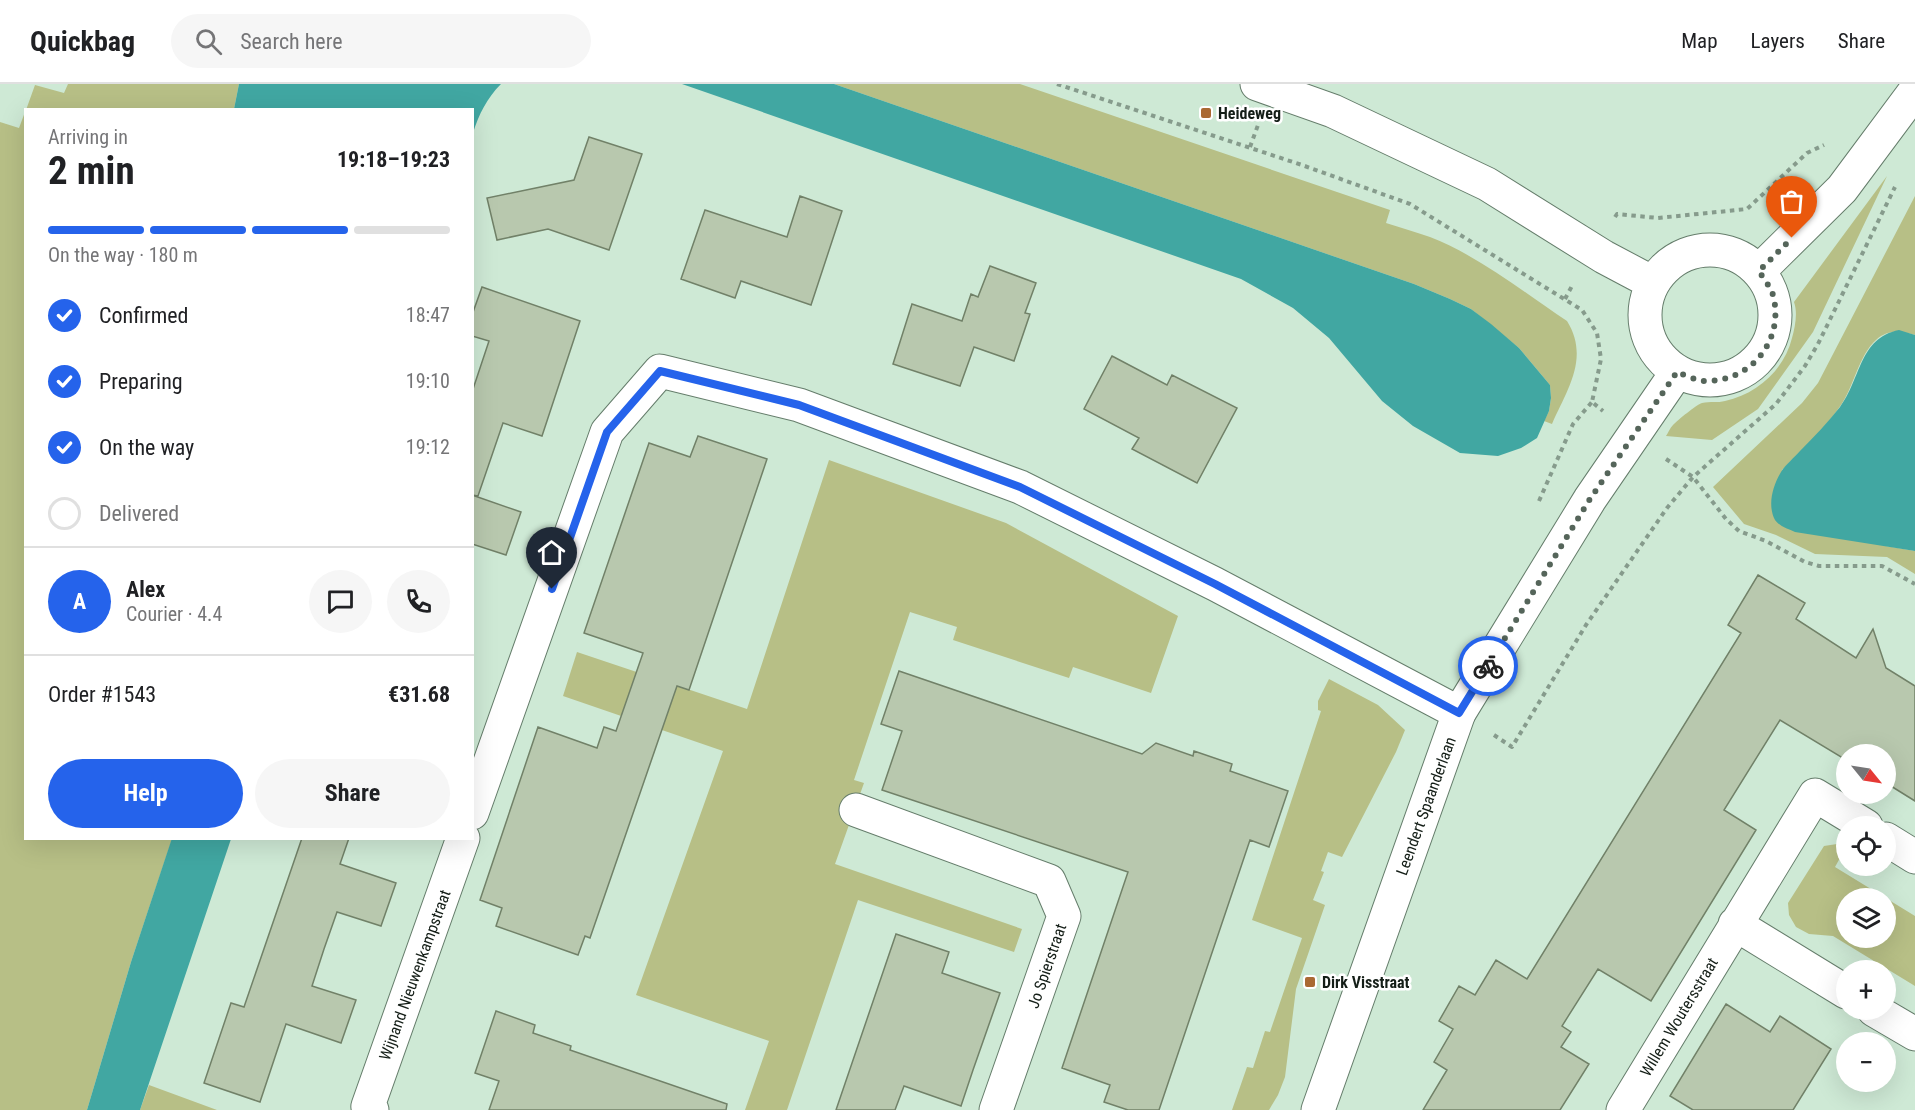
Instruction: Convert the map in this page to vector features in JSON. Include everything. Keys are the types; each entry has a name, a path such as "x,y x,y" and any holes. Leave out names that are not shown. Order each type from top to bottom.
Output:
{"street":[{"path":"1257,84 1333,111 1487,184 1604,257 1653,283"},
{"path":"1759,271 1842,189 1915,91"},
{"path":"1715,249 1739,256 1759,271 1773,293 1776,320 1769,345 1752,366 1729,378 1702,381 1677,372 1658,355 1646,332 1644,307 1653,283 1669,264 1691,252 1715,249"},
{"path":"474,807 607,432 660,371 799,405 1020,487 1215,584 1459,713"},
{"name":"Leendert Spaanderlaan","path":"1318,1110 1459,713 1590,499 1677,372"},
{"name":"Willem Woutersstraat","path":"1623,1110 1815,795 1850,816"},
{"name":"Jo Spierstraat","path":"856,810 1049,881 1064,916 996,1110"},
{"name":"Wijnand Nieuwenkampstraat","path":"372,1110 368,1106 462,840"},
{"path":"1896,845 1915,857"},
{"path":"1735,924 1836,986"},
{"path":"1891,1020 1915,1034"}],"path":[{"path":"1057,84 1302,165 1410,204 1582,310 1598,333 1601,359 1592,402 1632,437 1693,477 1726,519 1739,531 1766,541 1805,562 1819,566 1882,566 1915,584"}],"green space":[{"path":"68,84 239,84 234,108 27,108 35,85 64,93"},
{"path":"834,84 1020,84 1390,210 1386,223 1430,237 1465,254 1567,321 1574,335 1576,348 1574,374 1552,424 1544,421 1549,411 1550,385 1519,348 1471,309 1450,299 1414,284"},
{"path":"24,115 24,840 172,840 131,962 87,1110 0,1110 0,122 19,128"},
{"path":"1887,176 1813,332 1758,409 1712,440 1666,436 1673,425 1699,404 1737,398 1768,379 1776,370 1792,338 1796,315 1794,302"},
{"path":"1915,196 1915,335 1895,332 1885,334 1870,346 1846,397 1835,414 1782,470 1886,546 1915,551 1915,574 1887,557 1815,554 1776,535 1744,524 1713,487 1802,403 1818,383"},
{"path":"829,460 1006,523 1178,616 1151,693 1073,667 1069,678 953,640 957,627 910,612 854,780 864,783 835,864 1022,929 1014,952 858,900 787,1110 745,1110 769,1041 636,995 723,751 563,696 577,652 747,709"},
{"path":"1329,679 1378,705 1405,730 1342,857 1328,852 1321,871 1324,872 1313,900 1325,905 1296,989 1285,1077 1278,1095 1269,1110 1232,1110 1247,1067 1253,1068 1265,1031 1270,1032 1302,938 1252,920 1321,711 1318,710 1318,701"},
{"path":"1836,844 1836,876 1850,876 1870,888 1836,888 1836,938 1809,934 1796,927 1789,915 1788,903 1824,846"},
{"path":"1896,904 1915,916 1915,986 1896,974 1896,960 1872,960 1853,948 1896,948"},
{"path":"149,1085 217,1110 140,1110"}],"water":[{"path":"239,84 501,84 484,107 474,130 474,108 234,108"},
{"path":"682,84 834,84 1414,284 1471,309 1519,348 1550,385 1549,411 1537,438 1521,448 1498,456 1460,453 1413,426 1382,401 1329,338 1293,308 1241,279"},
{"path":"1899,330 1915,335 1915,551 1795,532 1781,526 1775,520 1771,502 1773,489 1781,472 1840,407 1868,350 1886,334"},
{"path":"171,840 231,840 140,1110 87,1110 131,962"}],"building":[{"path":"589,137 642,154 609,250 548,229 497,240 487,198 574,180"},
{"path":"800,196 842,211 811,305 741,281 735,298 681,279 705,210 787,237"},
{"path":"990,266 1036,283 1025,313 1030,314 1014,361 974,347 960,386 893,364 912,304 962,321 971,294 978,297"},
{"path":"482,287 580,321 542,436 503,423 478,496 474,495 474,386 489,341 474,337 474,309"},
{"path":"1112,356 1167,385 1172,375 1237,408 1197,483 1132,449 1139,438 1084,409"},
{"path":"698,436 767,459 689,690 677,686 590,938 585,936 578,955 496,926 502,908 480,900 538,727 597,748 604,727 616,731 643,653 584,633 649,443 690,457"},
{"path":"474,496 521,512 506,555 474,545"},
{"path":"1758,575 1805,603 1796,619 1856,658 1873,629 1886,668 1915,686 1915,801 1896,789 1896,744 1836,744 1836,754 1780,720 1724,810 1756,830 1651,1001 1598,969 1562,1026 1571,1032 1561,1047 1589,1064 1560,1110 1423,1110 1447,1070 1434,1062 1453,1029 1439,1021 1459,986 1475,995 1496,960 1527,979 1741,633 1728,625"},
{"path":"899,671 1142,754 1156,743 1193,756 1194,751 1232,764 1230,771 1288,791 1269,847 1250,840 1159,1110 1128,1110 1104,1102 1110,1085 1062,1068 1128,872 882,790 902,731 881,724"},
{"path":"301,840 348,840 340,864 396,883 381,926 337,912 324,949 312,986 356,1000 341,1043 286,1024 260,1102 204,1083 231,1003 244,1007"},
{"path":"896,934 949,952 942,973 1000,993 961,1106 904,1086 895,1110 836,1110"},
{"path":"1726,1004 1770,1032 1780,1016 1831,1049 1793,1110 1693,1110 1670,1096"},
{"path":"496,1011 535,1025 533,1033 571,1046 570,1050 727,1104 726,1110 489,1110 499,1081 475,1073"}],"way so far":[{"path":"1488,666 1590,499 1677,372 1702,381 1729,378 1752,366 1769,345 1776,320 1773,293 1759,271 1792,238"}],"place":[{"name":"Heideweg","path":"1206,113"},
{"name":"Dirk Visstraat","path":"1310,982"}],"route":[{"path":"552,589 607,432 660,371 799,405 1020,487 1215,584 1459,713 1488,666"}]}
